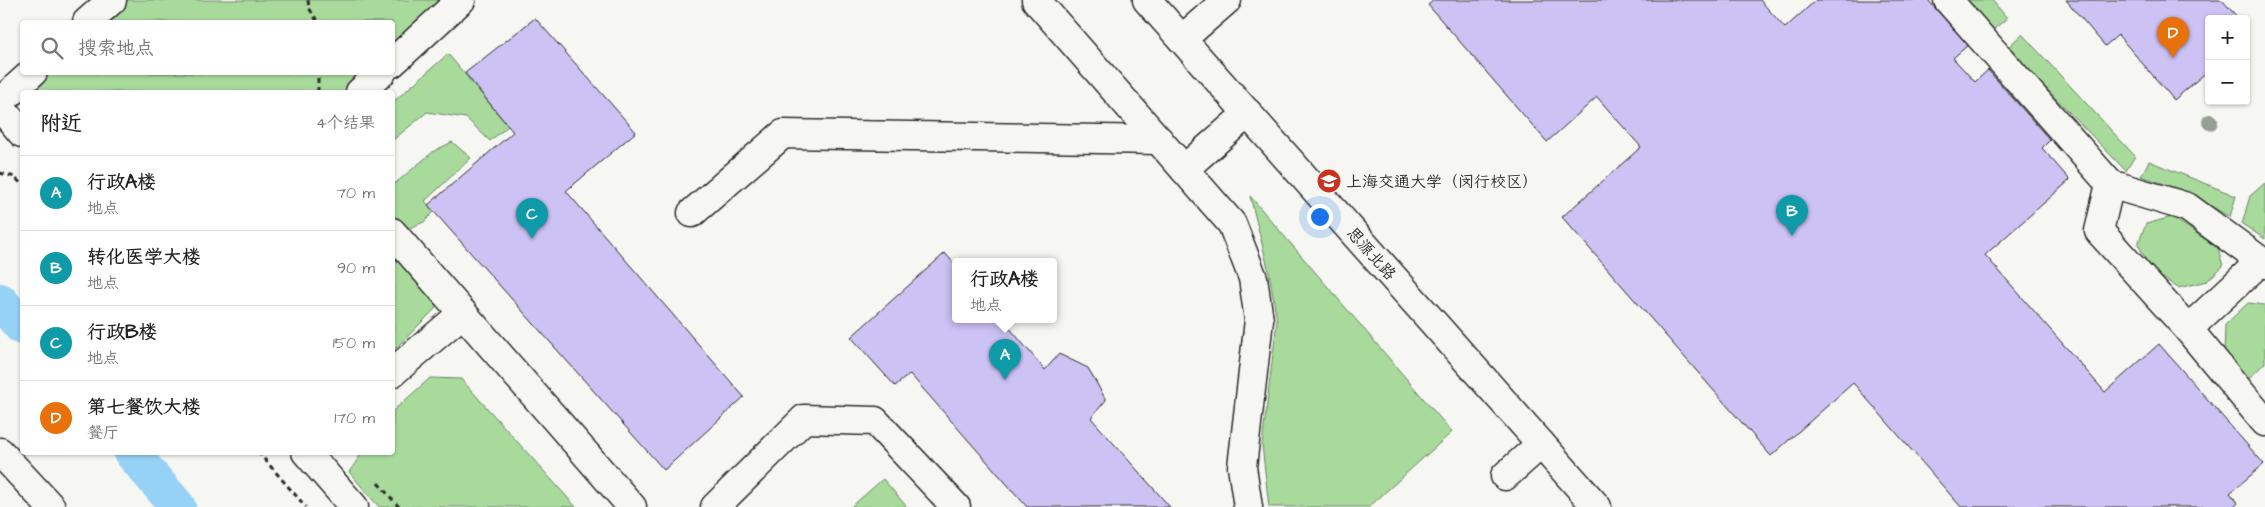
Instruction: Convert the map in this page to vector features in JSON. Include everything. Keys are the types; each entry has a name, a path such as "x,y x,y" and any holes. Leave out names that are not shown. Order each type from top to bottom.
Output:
{"lane":[{"path":"89,20 112,0"},
{"path":"395,60 461,0"},
{"path":"1036,0 1232,224 1253,278 1259,320 1242,467 1248,507"},
{"name":"思源北路","path":"1147,0 1597,507"},
{"path":"1182,39 1227,0"},
{"path":"1948,0 2110,184 2187,207 2263,262 2188,330"},
{"path":"0,102 30,75"},
{"path":"362,90 379,75"},
{"path":"0,108 20,131"},
{"path":"1184,169 1248,113"},
{"path":"692,213 783,134 1159,140"},
{"path":"2110,184 2099,231 2188,330 2265,422"},
{"path":"395,235 632,507"},
{"path":"395,370 463,313"},
{"path":"715,507 804,419 876,421 956,507"},
{"path":"1505,476 1541,444"},
{"path":"0,452 51,507"},
{"path":"309,455 354,507"}],"path":[{"path":"308,0 317,20"},
{"path":"318,75 318,90"},
{"path":"0,174 15,177 20,183"},
{"path":"261,455 306,507"}],"green space":[{"path":"126,0 453,0 395,56 395,20 103,20"},
{"path":"1964,0 1992,0 2007,18 1992,31"},
{"path":"2022,34 2135,156 2126,171 2007,48"},
{"path":"448,54 508,126 490,141 466,118 427,112 395,138 395,100"},
{"path":"44,75 375,75 358,90 26,90"},
{"path":"452,142 471,158 425,201 434,212 424,222 407,229 395,217 395,184 434,151"},
{"path":"2149,161 2236,196 2230,217 2185,191 2141,176"},
{"path":"2265,183 2265,239 2242,224 2250,196"},
{"path":"1250,196 1452,432 1369,507 1269,507 1262,445 1277,321 1269,272"},
{"path":"2172,217 2218,248 2223,266 2207,281 2178,288 2151,270 2138,244 2146,224"},
{"path":"395,254 442,302 395,349"},
{"path":"2248,303 2265,305 2265,363 2247,380 2224,356 2225,325"},
{"path":"430,378 461,379 576,507 379,507 349,472 361,455 395,455 395,409"},
{"path":"883,479 907,507 851,507"}],"building":[{"path":"1434,0 1760,0 1785,28 1816,0 1928,0 1968,45 1953,58 1975,82 1988,70 2050,140 2042,148 2070,180 1985,255 2105,392 2159,344 2264,464 2230,493 2238,503 2234,507 1961,507 1853,383 1771,456 1562,217 1641,147 1597,97 1547,142 1428,5"},
{"path":"2066,0 2222,0 2235,15 2205,15 2205,73 2174,100 2118,35 2105,46"},
{"path":"535,18 636,132 566,191 744,397 664,470 428,205 513,132 465,73"},
{"path":"945,253 952,261 952,323 1005,323 1045,370 1059,354 1088,368 1106,400 1091,418 1170,507 1027,507 910,374 895,386 851,337"}],"waterway":[{"path":"0,301 20,325"},
{"path":"134,455 178,507"}],"place":[{"name":"第七餐饮大楼","path":"2173,58"},
{"name":"上海交通大学（闵行校区）","path":"1329,181"},
{"name":"转化医学大楼","path":"1792,236"},
{"name":"行政B楼","path":"532,239"},
{"name":"行政A楼","path":"1005,380"}]}
